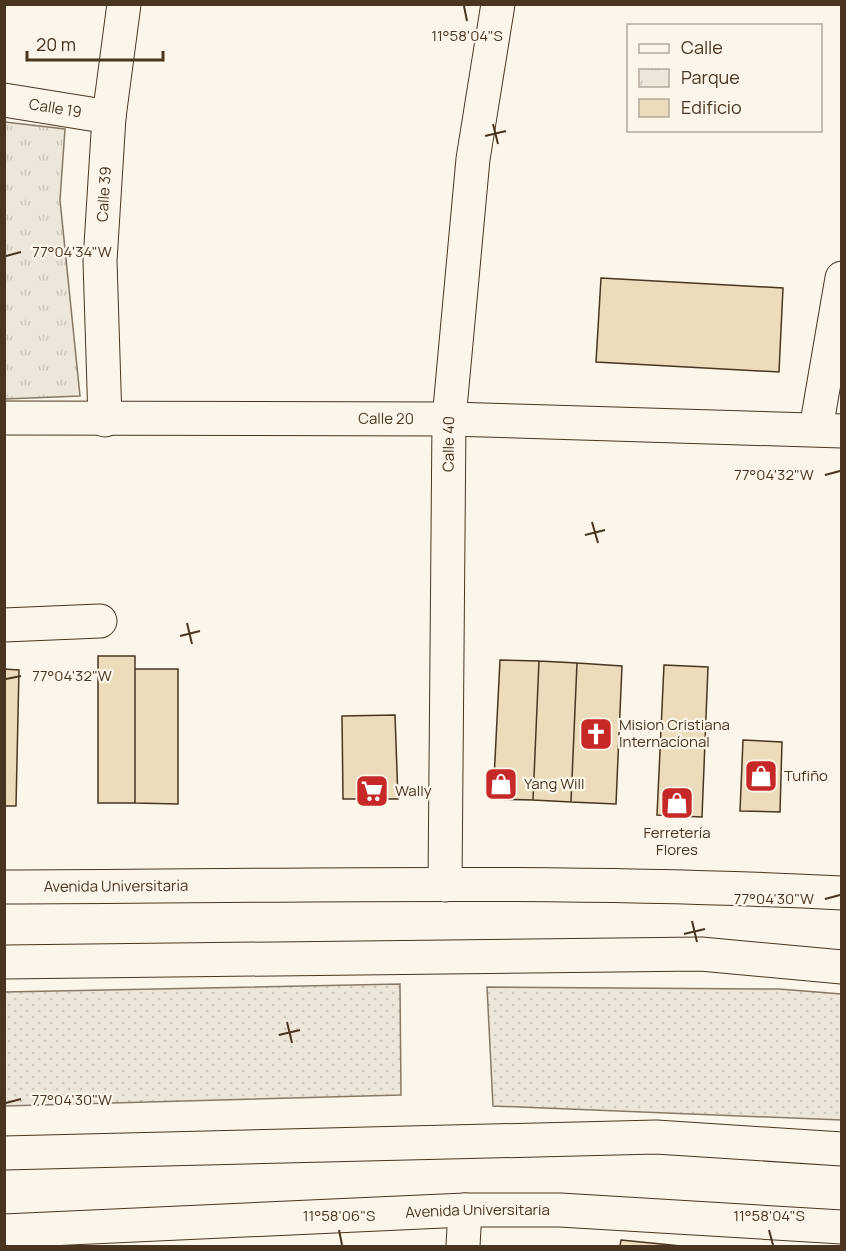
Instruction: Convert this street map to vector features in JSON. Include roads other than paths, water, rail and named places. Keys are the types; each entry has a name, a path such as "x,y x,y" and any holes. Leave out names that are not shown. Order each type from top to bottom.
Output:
{"main road":[{"name":"Calle 39","path":"105,420 100,261 109,117 124,4"},
{"name":"Calle 40","path":"445,885 449,419 473,159 498,4"},
{"name":"Calle 19","path":"4,100 109,117"},
{"path":"829,430 842,278"},
{"name":"Calle 20","path":"4,418 449,419 829,430"},
{"path":"4,625 100,621"},
{"name":"Avenida Universitaria","path":"4,888 445,885 754,888 842,893"},
{"path":"4,962 701,954 842,967"},
{"path":"4,1153 656,1137 842,1149"},
{"path":"463,1246 465,1210"},
{"name":"Avenida Universitaria","path":"4,1232 465,1210 560,1210 842,1227"}],"place":[{"name":"Mision Cristiana Internacíonal","path":"596,734"},
{"name":"Tufiño","path":"761,776"},
{"name":"Yang Will","path":"501,784"},
{"name":"Wally","path":"372,791"},
{"name":"Ferretería Flores","path":"677,803"}]}
